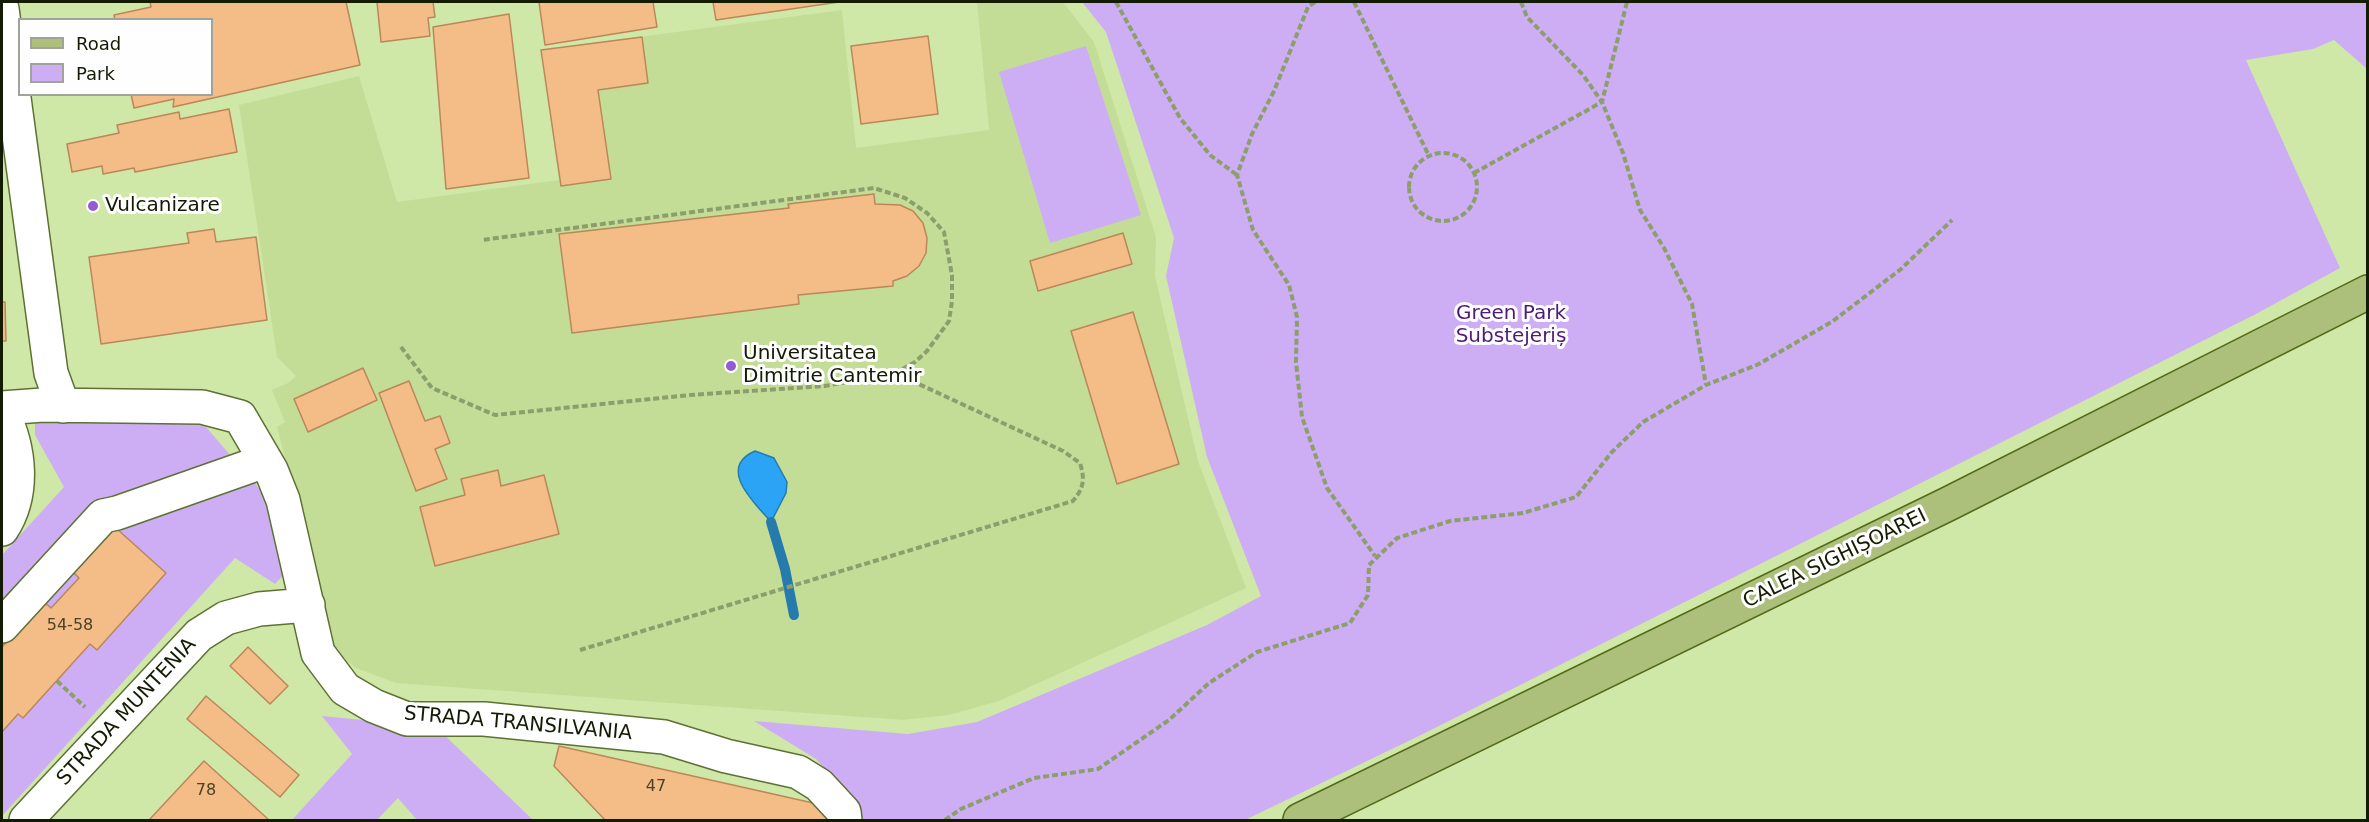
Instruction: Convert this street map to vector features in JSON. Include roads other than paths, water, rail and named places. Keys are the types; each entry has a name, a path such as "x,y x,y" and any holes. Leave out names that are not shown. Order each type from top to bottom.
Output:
{"main road":[{"name":"CALEA SIGHIȘOAREI","path":"1300,820 1958,498 2367,292"}],"street":[{"path":"2,9 51,373 63,406"},
{"name":"STRADA TRANSILVANIA","path":"2,529 18,485 18,463 2,410 43,405 202,407 240,417 271,470 283,500 288,530 300,566 318,653 345,689 374,706 407,719 484,719 664,737 726,756 798,772 819,785 844,812 845,820"},
{"path":"2,626 103,516 265,461"},
{"name":"STRADA MUNTENIA","path":"26,820 199,634 226,618 259,609 308,605"}],"water":[{"path":"755,451 774,458 787,482 786,493 771,522 742,486 739,476 739,467 744,458"}],"waterway":[{"path":"771,522 785,569 794,615"}],"place":[{"name":"Vulcanizare","path":"93,206"},
{"name":"Universitatea Dimitrie Cantemir","path":"731,366"}],"park label":[{"name":"Green Park Substejeriș","path":"1511,326"}]}
